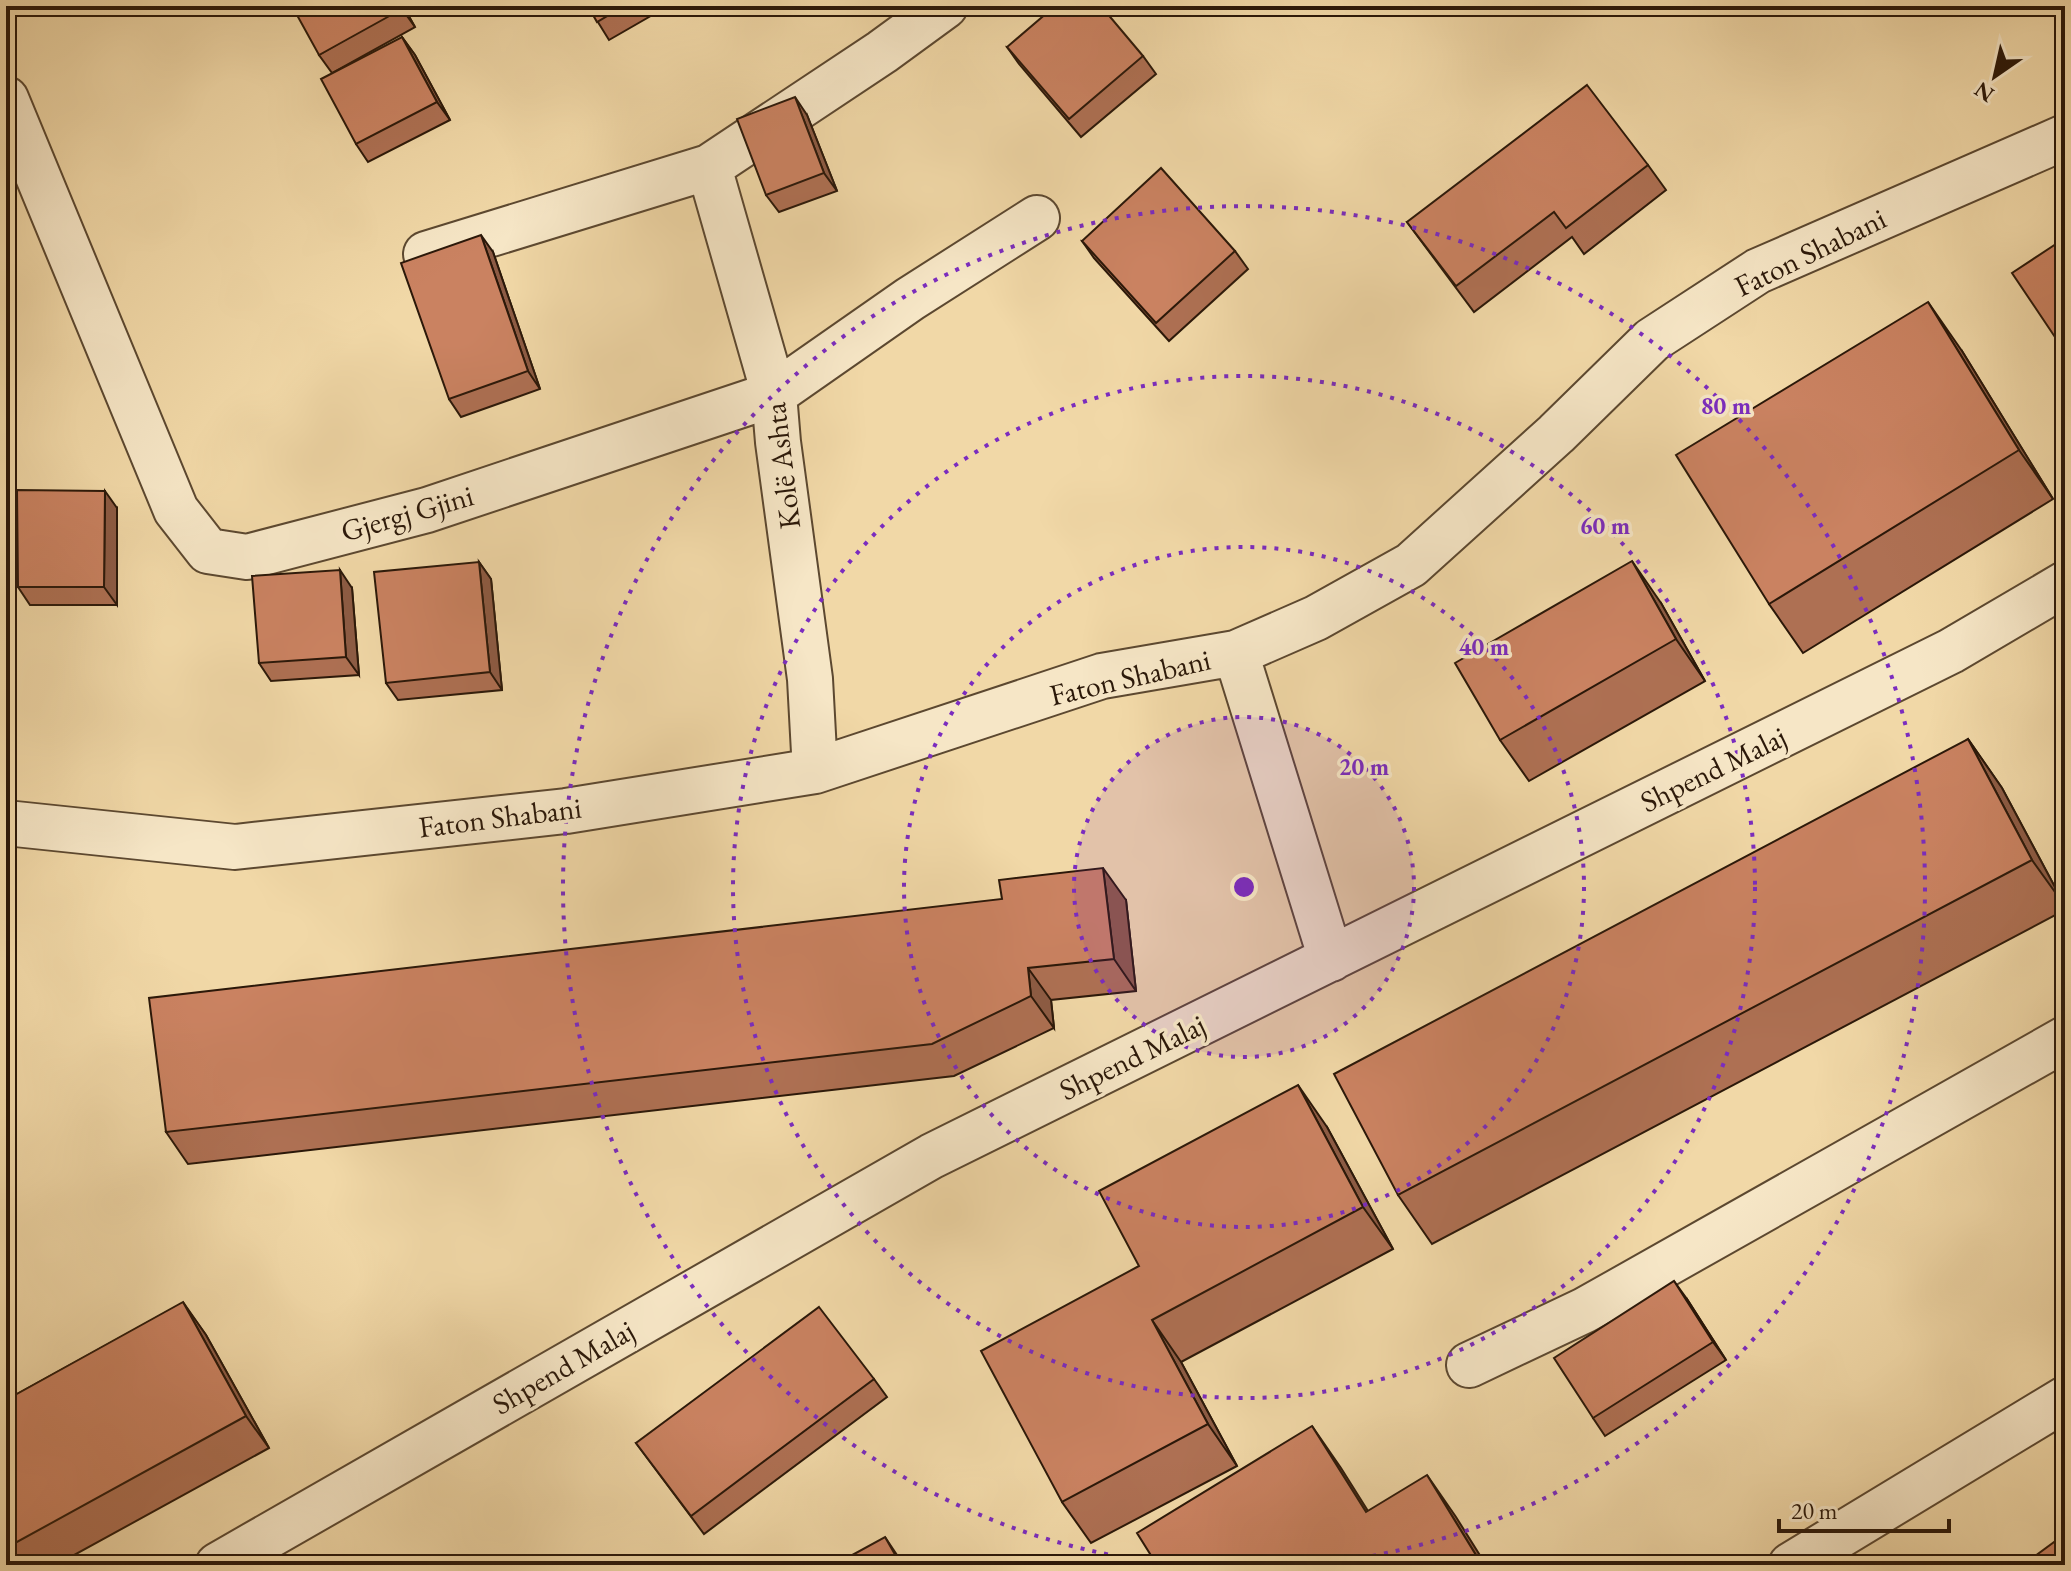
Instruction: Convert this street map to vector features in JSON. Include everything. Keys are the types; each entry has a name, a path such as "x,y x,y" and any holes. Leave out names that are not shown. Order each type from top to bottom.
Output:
{"street":[{"path":"412,259 709,167 882,52 945,6"},
{"name":"Gjergj Gjini","path":"6,99 176,510 208,551 247,557 427,510 774,394 910,299 1037,218"},
{"name":"Faton Shabani","path":"6,823 235,847 566,811 815,771 1102,676 1236,653 1316,618 1411,565 1556,434 1652,340 1758,271 2065,137"},
{"name":"Kolë Ashta","path":"709,167 774,394 810,679 815,771"},
{"name":"Shpend Malaj","path":"218,1565 932,1156 1951,651 2065,584"},
{"path":"1236,653 1331,959"},
{"path":"1469,1365 1585,1310 2065,1039"},
{"path":"1791,1565 2065,1399"}],"building":[{"path":"292,6 400,6 402,9 319,55"},
{"path":"588,6 624,6 597,22"},
{"path":"1055,6 1101,6 1143,56 1069,119 1007,47"},
{"path":"402,37 437,102 356,144 321,79"},
{"path":"1587,85 1648,165 1566,228 1554,212 1456,286 1407,222"},
{"path":"795,97 824,173 766,195 737,119"},
{"path":"1161,168 1235,251 1156,323 1082,241"},
{"path":"481,235 528,371 449,399 401,263"},
{"path":"2065,238 2065,352 2012,273"},
{"path":"1928,302 2019,450 1769,604 1676,455"},
{"path":"17,490 105,491 104,587 18,587"},
{"path":"1632,561 1676,639 1500,740 1455,663"},
{"path":"479,562 490,672 386,683 374,572"},
{"path":"340,570 346,657 259,663 252,576"},
{"path":"1968,739 2032,860 1398,1195 1334,1074"},
{"path":"1103,868 1114,959 1028,968 1031,996 932,1044 166,1132 149,998 1002,899 999,880"},
{"path":"1298,1085 1363,1207 1152,1320 1208,1424 1062,1502 981,1351 1139,1266 1099,1191"},
{"path":"1674,1281 1713,1342 1593,1418 1554,1358"},
{"path":"183,1302 246,1416 6,1548 6,1400"},
{"path":"819,1307 874,1379 691,1516 636,1443"},
{"path":"1312,1426 1366,1512 1427,1475 1482,1565 1157,1565 1137,1533"},
{"path":"2065,1534 2065,1565 2023,1565"},
{"path":"885,1537 901,1565 834,1565"}]}
